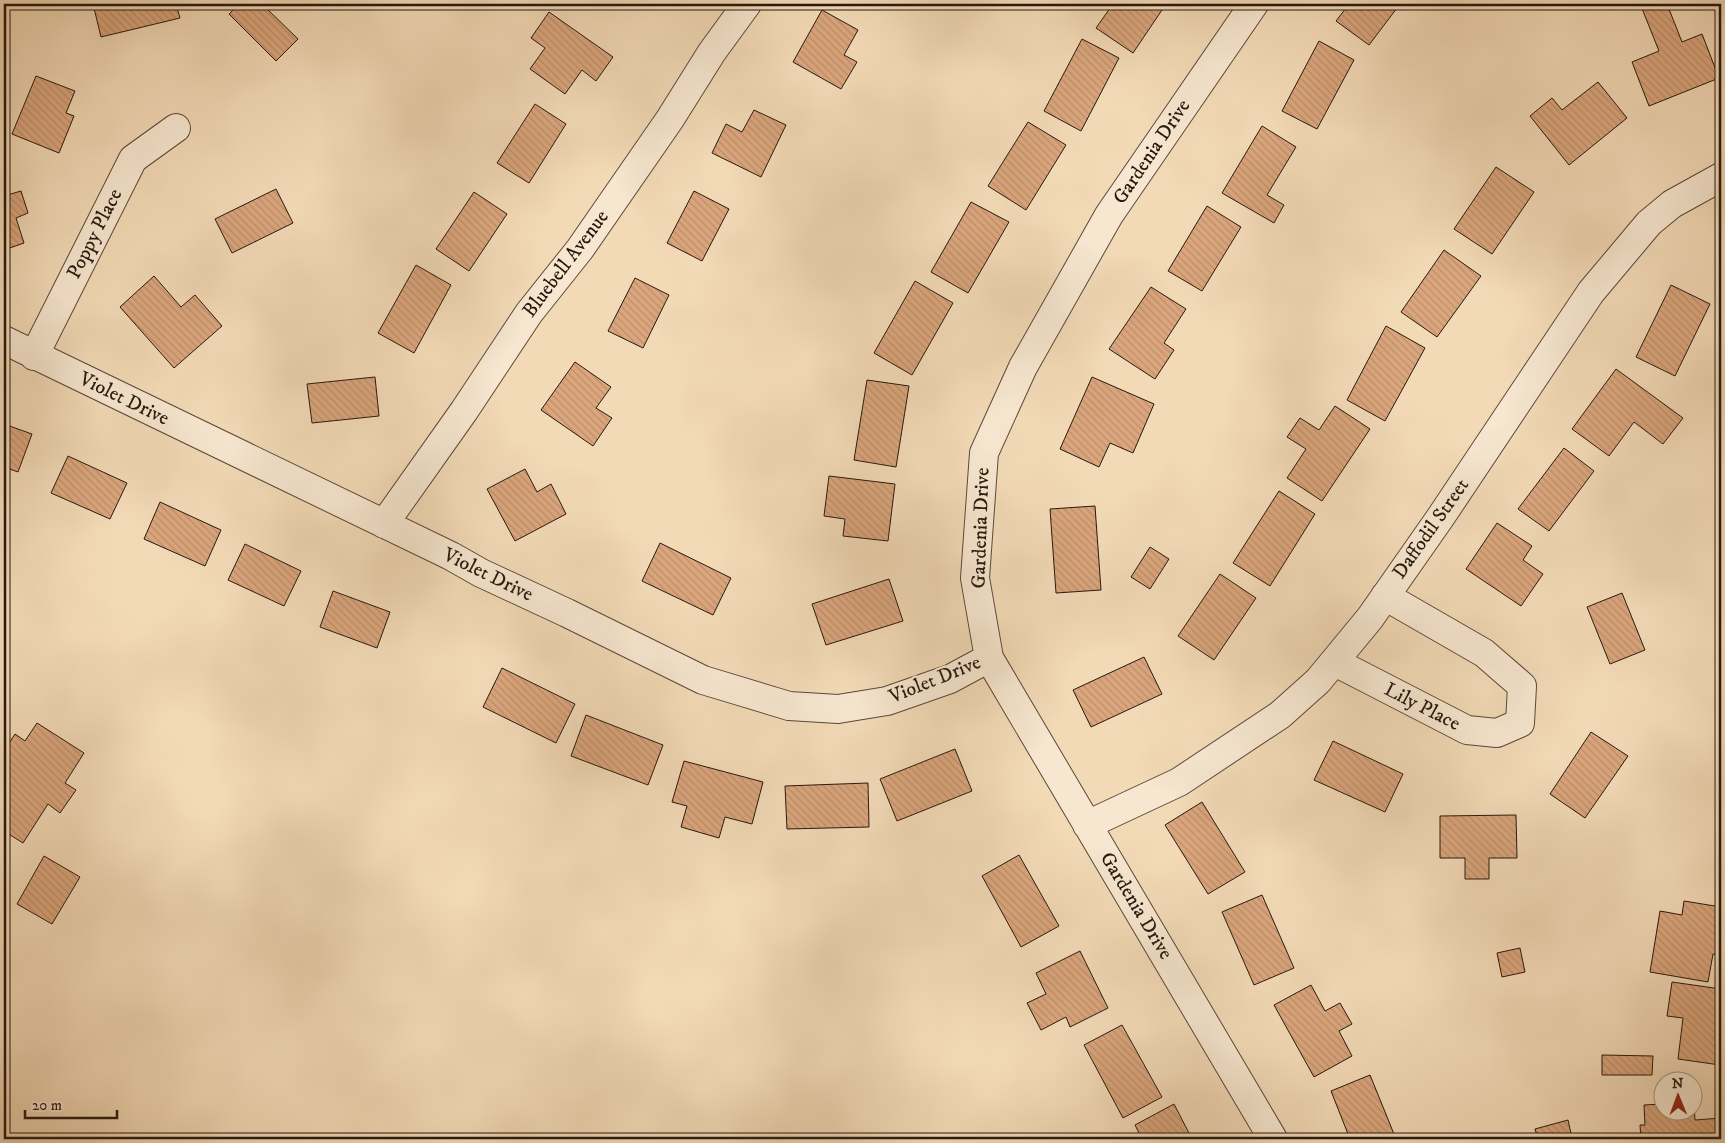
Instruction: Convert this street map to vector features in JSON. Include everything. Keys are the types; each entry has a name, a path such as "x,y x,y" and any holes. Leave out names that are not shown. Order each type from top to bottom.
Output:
{"street":[{"name":"Bluebell Avenue","path":"384,524 464,411 529,313 580,249 670,119 712,52 747,4"},
{"name":"Gardenia Drive","path":"1254,4 1109,214 1023,367 984,453 975,578 989,658 1273,1139"},
{"name":"Poppy Place","path":"34,356 133,159 176,128"},
{"name":"Daffodil Street","path":"1088,825 1179,782 1280,715 1318,681 1370,618 1440,518 1591,292 1649,222 1672,204 1721,177"},
{"name":"Violet Drive","path":"4,340 703,680 789,706 838,709 887,701 950,679 989,658"},
{"name":"Lily Place","path":"1335,662 1467,730 1497,733 1520,724 1522,686 1484,653 1385,596"}],"building":[{"path":"93,4 176,4 180,18 101,37"},
{"path":"239,4 262,4 298,39 276,61 229,14"},
{"path":"595,4 638,4 638,9 595,9"},
{"path":"1113,4 1166,4 1133,53 1096,28"},
{"path":"1349,4 1400,4 1369,45 1336,21"},
{"path":"1647,4 1667,4 1682,42 1702,34 1719,78 1649,106 1632,62 1659,51 1641,6"},
{"path":"822,10 858,30 844,55 857,62 841,89 793,62"},
{"path":"549,12 613,57 596,81 582,70 565,94 530,69 545,48 531,38"},
{"path":"1082,39 1119,58 1081,131 1044,111"},
{"path":"1319,41 1354,60 1317,129 1282,111"},
{"path":"36,76 75,91 66,113 74,116 59,153 12,134"},
{"path":"1598,82 1627,118 1569,165 1530,116 1552,98 1562,110"},
{"path":"535,104 566,124 529,183 497,163"},
{"path":"754,110 786,125 761,177 712,153 726,124 742,132"},
{"path":"1028,122 1066,145 1026,210 988,186"},
{"path":"1262,126 1296,147 1267,195 1284,205 1274,223 1222,193"},
{"path":"1496,167 1534,192 1492,254 1454,229"},
{"path":"276,189 293,223 232,253 215,219"},
{"path":"21,191 28,213 16,218 24,243 4,250 4,196"},
{"path":"694,191 729,209 702,261 667,243"},
{"path":"474,192 507,214 469,271 436,249"},
{"path":"971,202 1009,222 968,293 931,272"},
{"path":"1207,206 1241,227 1202,291 1168,271"},
{"path":"1444,250 1481,276 1437,337 1401,312"},
{"path":"416,265 451,285 414,353 378,333"},
{"path":"154,276 181,307 195,295 222,326 174,368 120,307"},
{"path":"635,278 669,295 643,348 608,331"},
{"path":"915,281 953,303 912,375 874,353"},
{"path":"1671,285 1710,304 1675,376 1636,357"},
{"path":"1151,287 1186,309 1164,343 1174,350 1155,379 1109,349"},
{"path":"1386,326 1425,348 1385,421 1347,400"},
{"path":"575,362 611,387 596,408 612,418 593,446 541,410"},
{"path":"1616,369 1683,418 1663,444 1634,422 1609,456 1572,429"},
{"path":"375,377 379,416 312,423 307,384"},
{"path":"1092,377 1154,404 1133,453 1110,443 1099,467 1060,449"},
{"path":"867,380 909,386 896,467 854,460"},
{"path":"1335,406 1370,429 1322,501 1287,478 1306,449 1287,437 1300,418 1319,430"},
{"path":"4,424 32,434 18,472 4,467"},
{"path":"1564,448 1594,471 1549,531 1518,509"},
{"path":"68,456 127,483 110,519 51,493"},
{"path":"525,469 537,492 551,484 566,514 515,541 487,489"},
{"path":"829,476 895,484 888,541 843,536 845,519 824,516"},
{"path":"1279,491 1315,514 1270,586 1233,563"},
{"path":"160,502 221,530 205,566 144,539"},
{"path":"1095,506 1101,590 1056,593 1050,509"},
{"path":"1497,523 1532,546 1523,560 1543,574 1521,606 1466,569"},
{"path":"660,543 731,578 713,615 642,581"},
{"path":"245,544 301,571 284,606 228,580"},
{"path":"1150,547 1169,559 1150,589 1131,577"},
{"path":"1220,574 1256,598 1214,660 1178,636"},
{"path":"889,579 903,621 826,645 812,604"},
{"path":"333,591 390,612 377,648 320,627"},
{"path":"1622,593 1645,650 1610,664 1587,607"},
{"path":"1144,657 1162,694 1091,727 1073,690"},
{"path":"502,668 575,704 556,743 483,707"},
{"path":"586,715 663,745 648,785 571,756"},
{"path":"37,723 84,753 65,783 76,790 60,813 48,804 23,843 4,831 4,751 15,734 25,741"},
{"path":"1591,732 1628,756 1585,818 1550,794"},
{"path":"1333,741 1403,774 1385,812 1314,780"},
{"path":"955,749 972,791 897,821 880,779"},
{"path":"684,761 763,782 752,824 725,817 719,838 681,827 687,806 672,802"},
{"path":"868,783 869,827 787,829 785,786"},
{"path":"1202,802 1245,872 1208,894 1165,825"},
{"path":"1516,815 1517,858 1489,858 1489,879 1465,879 1465,858 1440,858 1440,816"},
{"path":"1019,855 1059,926 1021,947 982,876"},
{"path":"44,856 80,877 52,924 17,904"},
{"path":"1262,895 1294,968 1254,985 1222,912"},
{"path":"1684,901 1721,907 1721,955 1713,954 1708,982 1650,972 1660,911 1682,915"},
{"path":"1520,948 1525,972 1502,977 1497,953"},
{"path":"1080,951 1108,1008 1070,1027 1066,1017 1041,1030 1027,1003 1046,994 1036,973"},
{"path":"1672,982 1721,989 1720,1065 1678,1059 1683,1018 1667,1016"},
{"path":"1311,985 1325,1011 1340,1003 1352,1024 1339,1031 1352,1056 1314,1077 1274,1005"},
{"path":"1122,1025 1162,1097 1123,1118 1084,1045"},
{"path":"1602,1055 1653,1056 1652,1075 1602,1075"},
{"path":"1370,1075 1396,1139 1350,1139 1331,1091"},
{"path":"1174,1104 1192,1139 1142,1139 1135,1125"},
{"path":"1644,1105 1652,1105 1652,1120 1721,1118 1721,1139 1641,1139 1640,1125 1645,1125"},
{"path":"1568,1120 1572,1138 1589,1134 1590,1139 1538,1139 1535,1129"}]}
